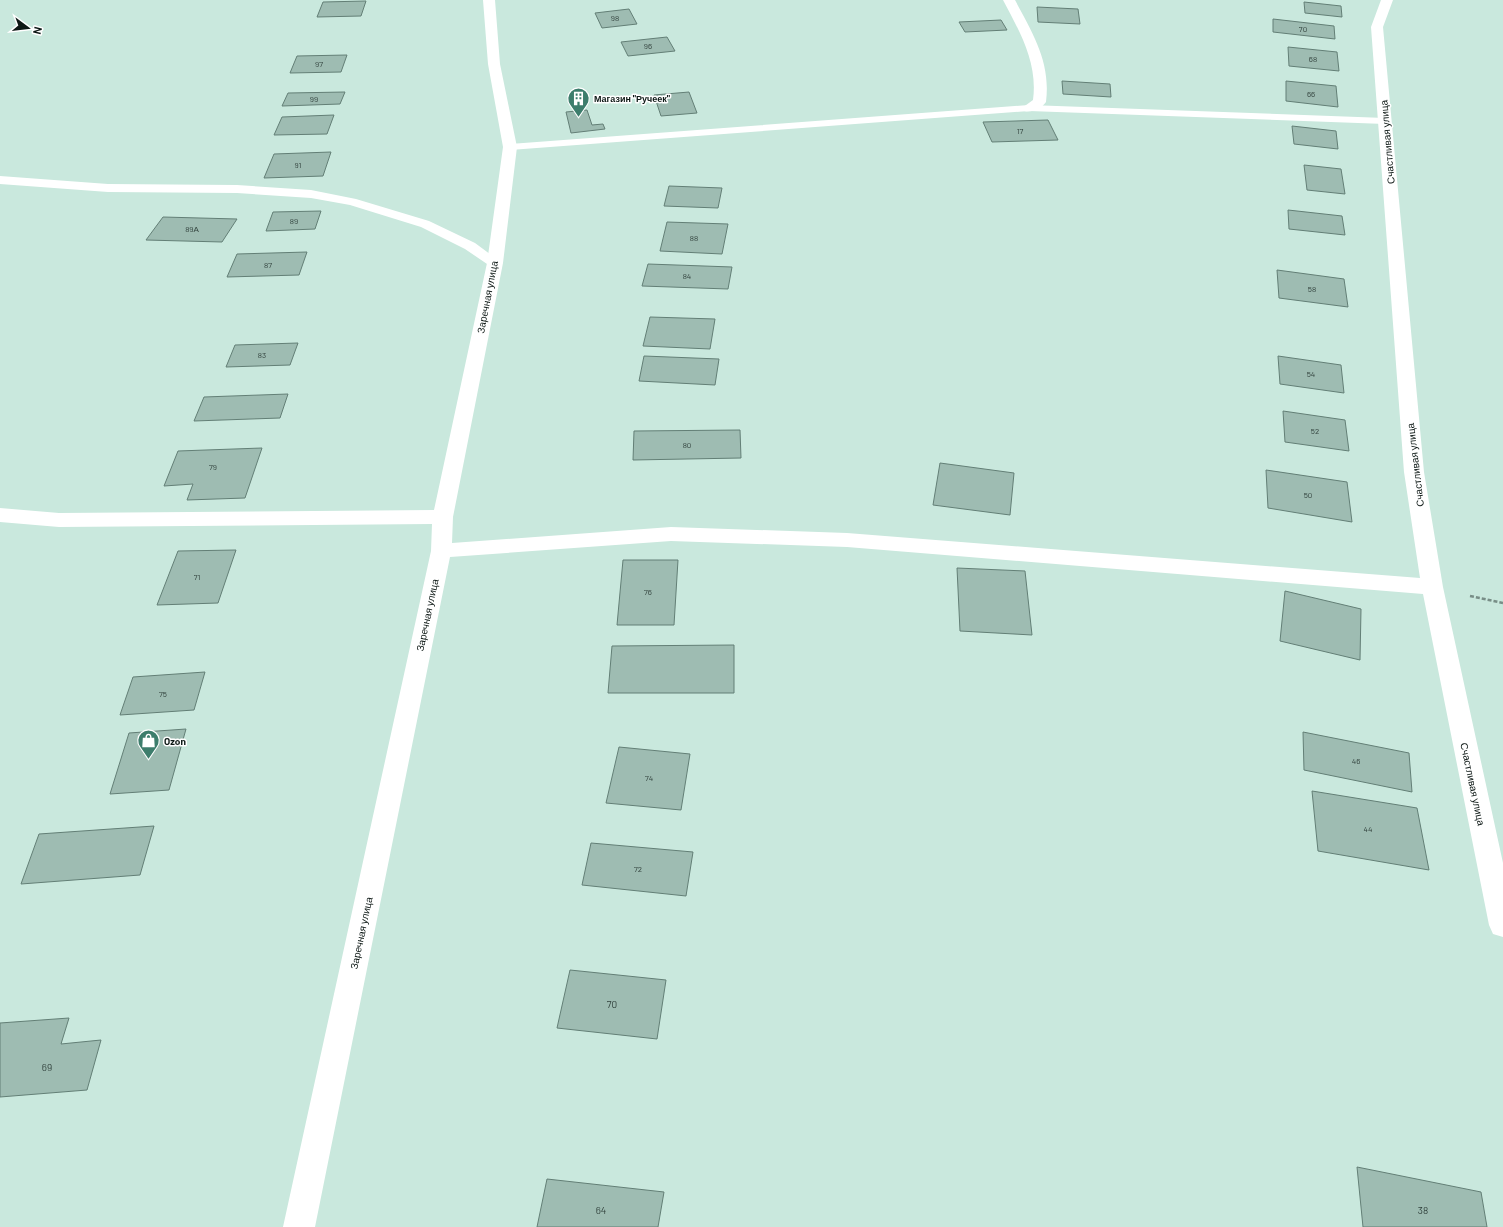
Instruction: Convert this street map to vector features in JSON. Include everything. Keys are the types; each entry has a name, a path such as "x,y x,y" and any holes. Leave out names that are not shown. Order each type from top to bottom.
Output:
{"street":[{"name":"Заречная улица","path":"299,1227 441,551 443,517 495,264 510,147 494,64 489,0"},
{"path":"1009,0 1034,48 1040,74 1042,91 1039,102 1029,108"},
{"name":"Счастливая улица","path":"1387,0 1377,27 1414,472 1432,587 1503,925"},
{"path":"0,515 59,520 443,517"},
{"path":"441,551 671,534 815,539 1432,587"}],"lane":[{"path":"510,147 1029,108 1385,122"},
{"path":"0,180 108,188 237,189 311,194 352,202 426,224 470,246 495,264"}],"building":[{"path":"366,1 361,16 317,17 323,2"},
{"path":"1304,2 1341,6 1342,17 1305,13"},
{"path":"1037,7 1078,9 1080,24 1038,22"},
{"path":"629,9 637,24 602,28 595,13"},
{"path":"1273,19 1334,26 1335,39 1273,32"},
{"path":"1001,20 1007,30 965,32 959,22"},
{"path":"667,37 675,51 628,56 621,42"},
{"path":"1288,47 1337,52 1339,71 1289,66"},
{"path":"347,55 341,72 290,73 297,56"},
{"path":"1062,81 1110,84 1111,97 1063,94"},
{"path":"1286,81 1336,86 1338,107 1286,101"},
{"path":"345,92 340,104 282,106 288,93"},
{"path":"689,92 697,113 661,116 654,95"},
{"name":"Магазин \"Ручеек\"","path":"587,110 592,125 603,124 605,129 571,133 566,112"},
{"path":"334,115 327,134 274,135 282,117"},
{"path":"1048,120 1058,140 992,142 983,122"},
{"path":"1292,126 1336,131 1338,149 1294,144"},
{"path":"331,152 323,176 264,178 274,154"},
{"path":"1304,165 1341,169 1345,194 1307,190"},
{"path":"669,186 722,188 718,208 664,206"},
{"path":"1288,210 1342,216 1345,235 1289,229"},
{"path":"321,211 315,229 266,231 273,212"},
{"path":"163,217 237,219 222,242 146,240"},
{"path":"667,222 728,224 722,254 660,251"},
{"path":"307,252 299,275 227,277 237,254"},
{"path":"648,264 732,267 728,289 642,286"},
{"path":"1277,270 1344,279 1348,307 1279,298"},
{"path":"650,317 715,319 710,349 643,346"},
{"path":"298,343 290,365 226,367 235,345"},
{"path":"644,356 719,359 715,385 639,381"},
{"path":"1278,356 1341,365 1344,393 1280,384"},
{"path":"288,394 280,418 194,421 204,397"},
{"path":"1283,411 1345,420 1349,451 1285,442"},
{"path":"740,430 741,458 633,460 634,431"},
{"path":"262,448 245,498 187,500 193,484 164,486 178,451"},
{"path":"940,463 1014,473 1010,515 933,505"},
{"path":"1266,470 1347,482 1352,522 1268,508"},
{"path":"236,550 218,603 157,605 178,551"},
{"path":"623,560 678,560 674,625 617,625"},
{"path":"957,568 1025,571 1032,635 960,631"},
{"path":"1285,591 1361,609 1360,660 1280,641"},
{"path":"734,645 734,693 608,693 612,646"},
{"path":"205,672 194,710 120,715 133,677"},
{"path":"186,729 169,790 110,794 129,733"},
{"path":"1303,732 1409,753 1412,792 1304,770"},
{"path":"619,747 690,754 681,810 606,803"},
{"path":"1312,791 1417,808 1429,870 1318,851"},
{"path":"154,826 140,875 21,884 39,834"},
{"path":"591,843 693,852 686,896 582,885"},
{"path":"570,970 666,980 657,1039 557,1028"},
{"path":"69,1018 61,1044 101,1040 87,1090 0,1097 0,1023"},
{"path":"1357,1167 1481,1192 1487,1227 1363,1227"},
{"path":"547,1179 664,1192 658,1227 537,1227"}],"place":[{"name":"Магазин \"Ручеек\"","path":"578,118"},
{"name":"Ozon","path":"149,760"}]}
